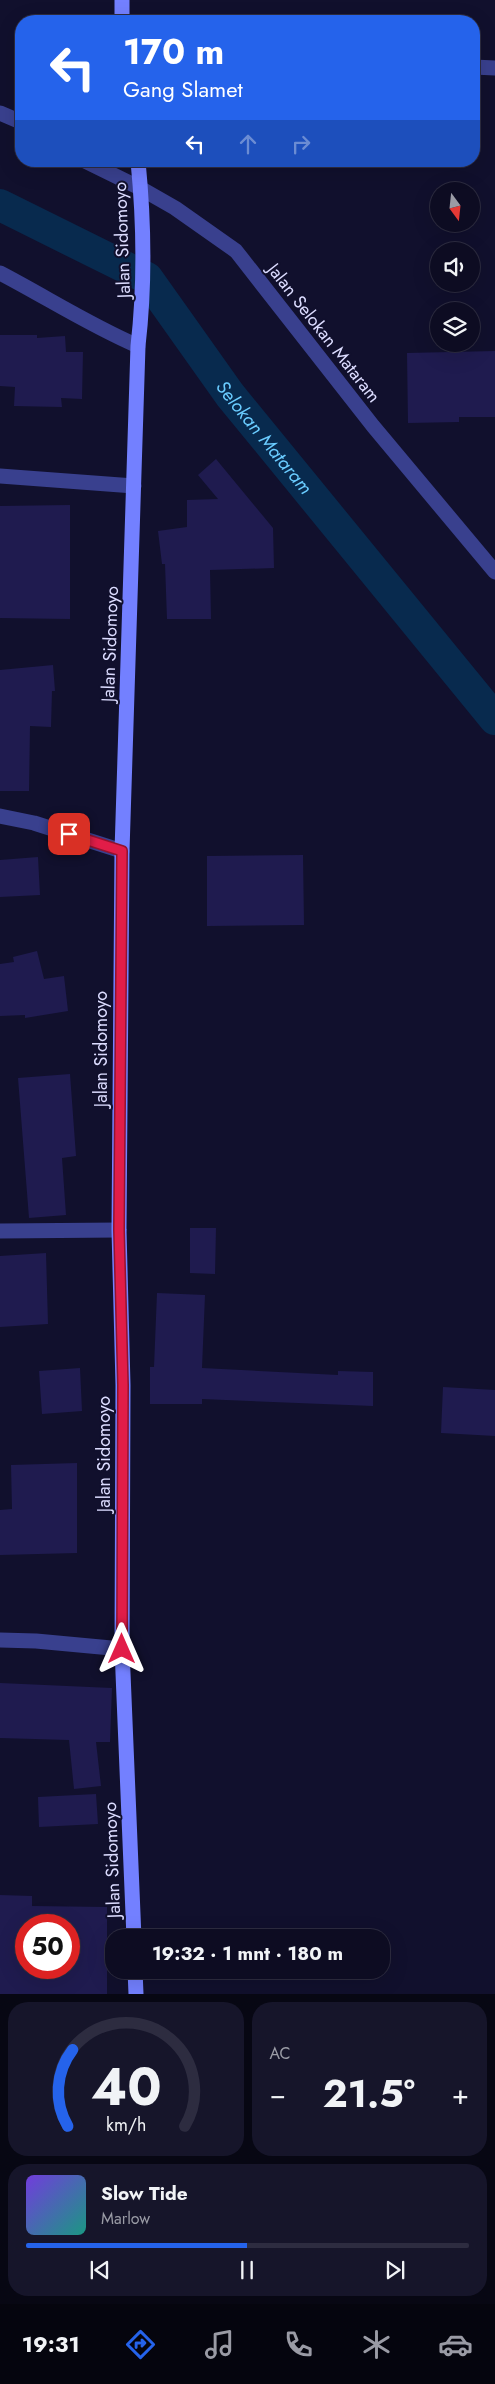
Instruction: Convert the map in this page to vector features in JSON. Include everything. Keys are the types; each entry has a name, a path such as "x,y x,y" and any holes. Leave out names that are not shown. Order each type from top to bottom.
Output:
{"main road":[{"path":"122,0 122,15"},
{"name":"Jalan Sidomoyo","path":"134,1929 122,1649 123,1385 119,1230 122,851 138,346 143,304 138,167"},
{"path":"136,1979 136,1994"}],"street":[{"path":"480,67 495,68"},
{"path":"0,113 15,119"},
{"name":"Jalan Selokan Mataram","path":"97,167 175,208 236,251 373,426 495,572"},
{"path":"0,273 70,310 105,332 138,346"},
{"path":"0,476 134,486"},
{"path":"0,816 34,824 122,851"},
{"path":"0,1231 119,1230"},
{"path":"0,1640 36,1641 122,1649"}],"building":[{"path":"0,335 37,335 37,338 65,336 66,352 83,352 82,399 61,398 62,407 14,406 15,387 0,386"},
{"path":"495,351 495,417 459,417 459,422 408,423 407,353"},
{"path":"216,459 273,528 274,568 210,570 211,619 167,619 165,564 162,564 158,531 187,527 187,500 218,499 198,475"},
{"path":"70,505 70,619 0,618 0,506"},
{"path":"53,665 55,691 52,691 51,727 30,726 29,791 0,791 0,670"},
{"path":"303,855 304,925 207,926 207,856"},
{"path":"38,857 40,895 0,897 0,860"},
{"path":"37,951 44,979 64,976 68,1011 25,1018 25,1015 0,1016 0,964 14,962 13,957"},
{"path":"70,1074 76,1156 62,1158 66,1215 29,1218 18,1078"},
{"path":"190,1228 216,1228 215,1274 190,1273"},
{"path":"46,1253 48,1324 0,1327 0,1256"},
{"path":"157,1293 205,1295 202,1368 338,1375 338,1371 373,1372 373,1406 202,1399 202,1404 150,1404 150,1367 154,1367"},
{"path":"80,1368 82,1411 42,1414 39,1371"},
{"path":"443,1387 495,1390 495,1436 441,1433"},
{"path":"77,1463 77,1553 0,1555 0,1510 12,1509 11,1465"},
{"path":"0,1683 112,1688 110,1742 96,1742 101,1786 74,1789 69,1740 0,1738"},
{"path":"96,1794 98,1824 39,1827 38,1797"},
{"path":"0,1895 32,1896 32,1906 107,1907 105,1979 107,1979 107,1994 0,1994"}],"waterway":[{"name":"Selokan Mataram","path":"0,205 147,278 230,395 495,719"}],"route":[{"path":"69,834 122,851 119,1230 123,1385 122,1649"}]}
